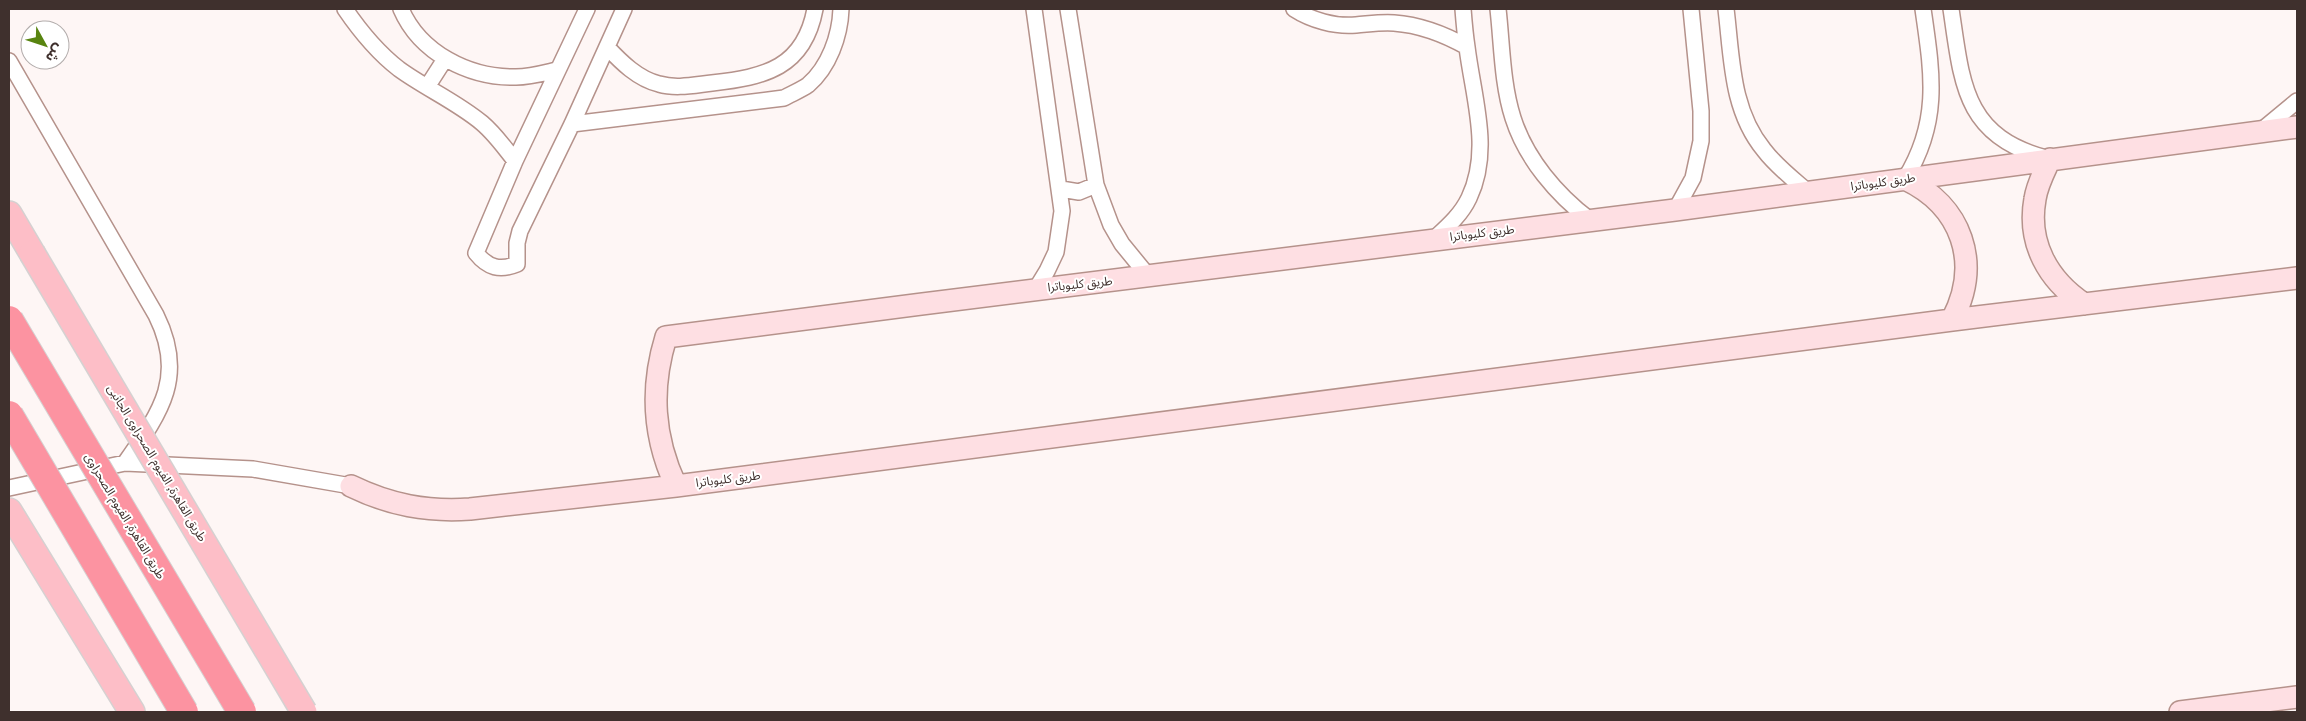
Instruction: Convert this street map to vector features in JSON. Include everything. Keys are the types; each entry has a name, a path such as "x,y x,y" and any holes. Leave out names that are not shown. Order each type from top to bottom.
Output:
{"highway":[{"name":"طريق القاهرة, الفيوم الصحراوى","path":"9,320 242,712"},
{"path":"9,415 184,712"}],"main road":[{"name":"طريق كليوباترا","path":"676,486 661,451 655,413 656,374 666,337 1036,289 1149,277 2297,127"},
{"path":"2050,159 2035,198 2034,227 2036,241 2043,260 2054,278 2084,304"},
{"path":"1905,179 1930,193 1941,204 1958,228 1963,242 1966,282 1959,308 1952,320"},
{"name":"طريق القاهرة, الفيوم الصحراوى الجانبى","path":"9,214 304,712"},
{"name":"طريق كليوباترا","path":"351,486 387,501 407,506 449,510 676,486 1952,320 2297,278"},
{"path":"9,511 132,712"},
{"path":"2180,712 2297,697"}],"street":[{"path":"345,9 378,51 399,68 484,124 515,161"},
{"path":"401,9 414,31 445,59 480,74 498,77 518,77 557,70"},
{"path":"587,9 515,161 476,253 483,262 494,268 506,268 517,264 517,243 520,231 572,124 624,9"},
{"path":"607,47 630,69 657,84 687,86 760,76 782,66 800,49 812,28 816,9"},
{"path":"572,124 784,98 808,85 825,65 835,44 841,21 841,9"},
{"path":"1034,9 1061,189 1062,210 1057,245 1047,271 1036,289"},
{"path":"1068,9 1096,185 1111,225 1127,250 1149,277"},
{"path":"1294,9 1323,23 1354,26 1373,22 1412,25 1431,30 1467,47"},
{"path":"1434,240 1452,222 1468,199 1478,174 1481,147 1463,9"},
{"path":"1498,9 1509,100 1513,118 1522,141 1560,193 1590,220"},
{"path":"1676,209 1692,178 1701,141 1701,111 1691,9"},
{"path":"1726,9 1737,98 1743,115 1751,132 1764,151 1808,192"},
{"path":"1905,179 1922,146 1932,103 1929,55 1923,9"},
{"path":"1951,9 1961,74 1972,105 1980,118 1990,131 2003,141 2017,149 2050,159"},
{"path":"427,87 445,59"},
{"path":"9,62 156,316 169,346 170,378 166,395 152,425 125,463"},
{"path":"2260,132 2297,101"},
{"path":"1061,189 1079,192 1096,185"},
{"path":"9,488 125,463 253,469 351,486"}]}
